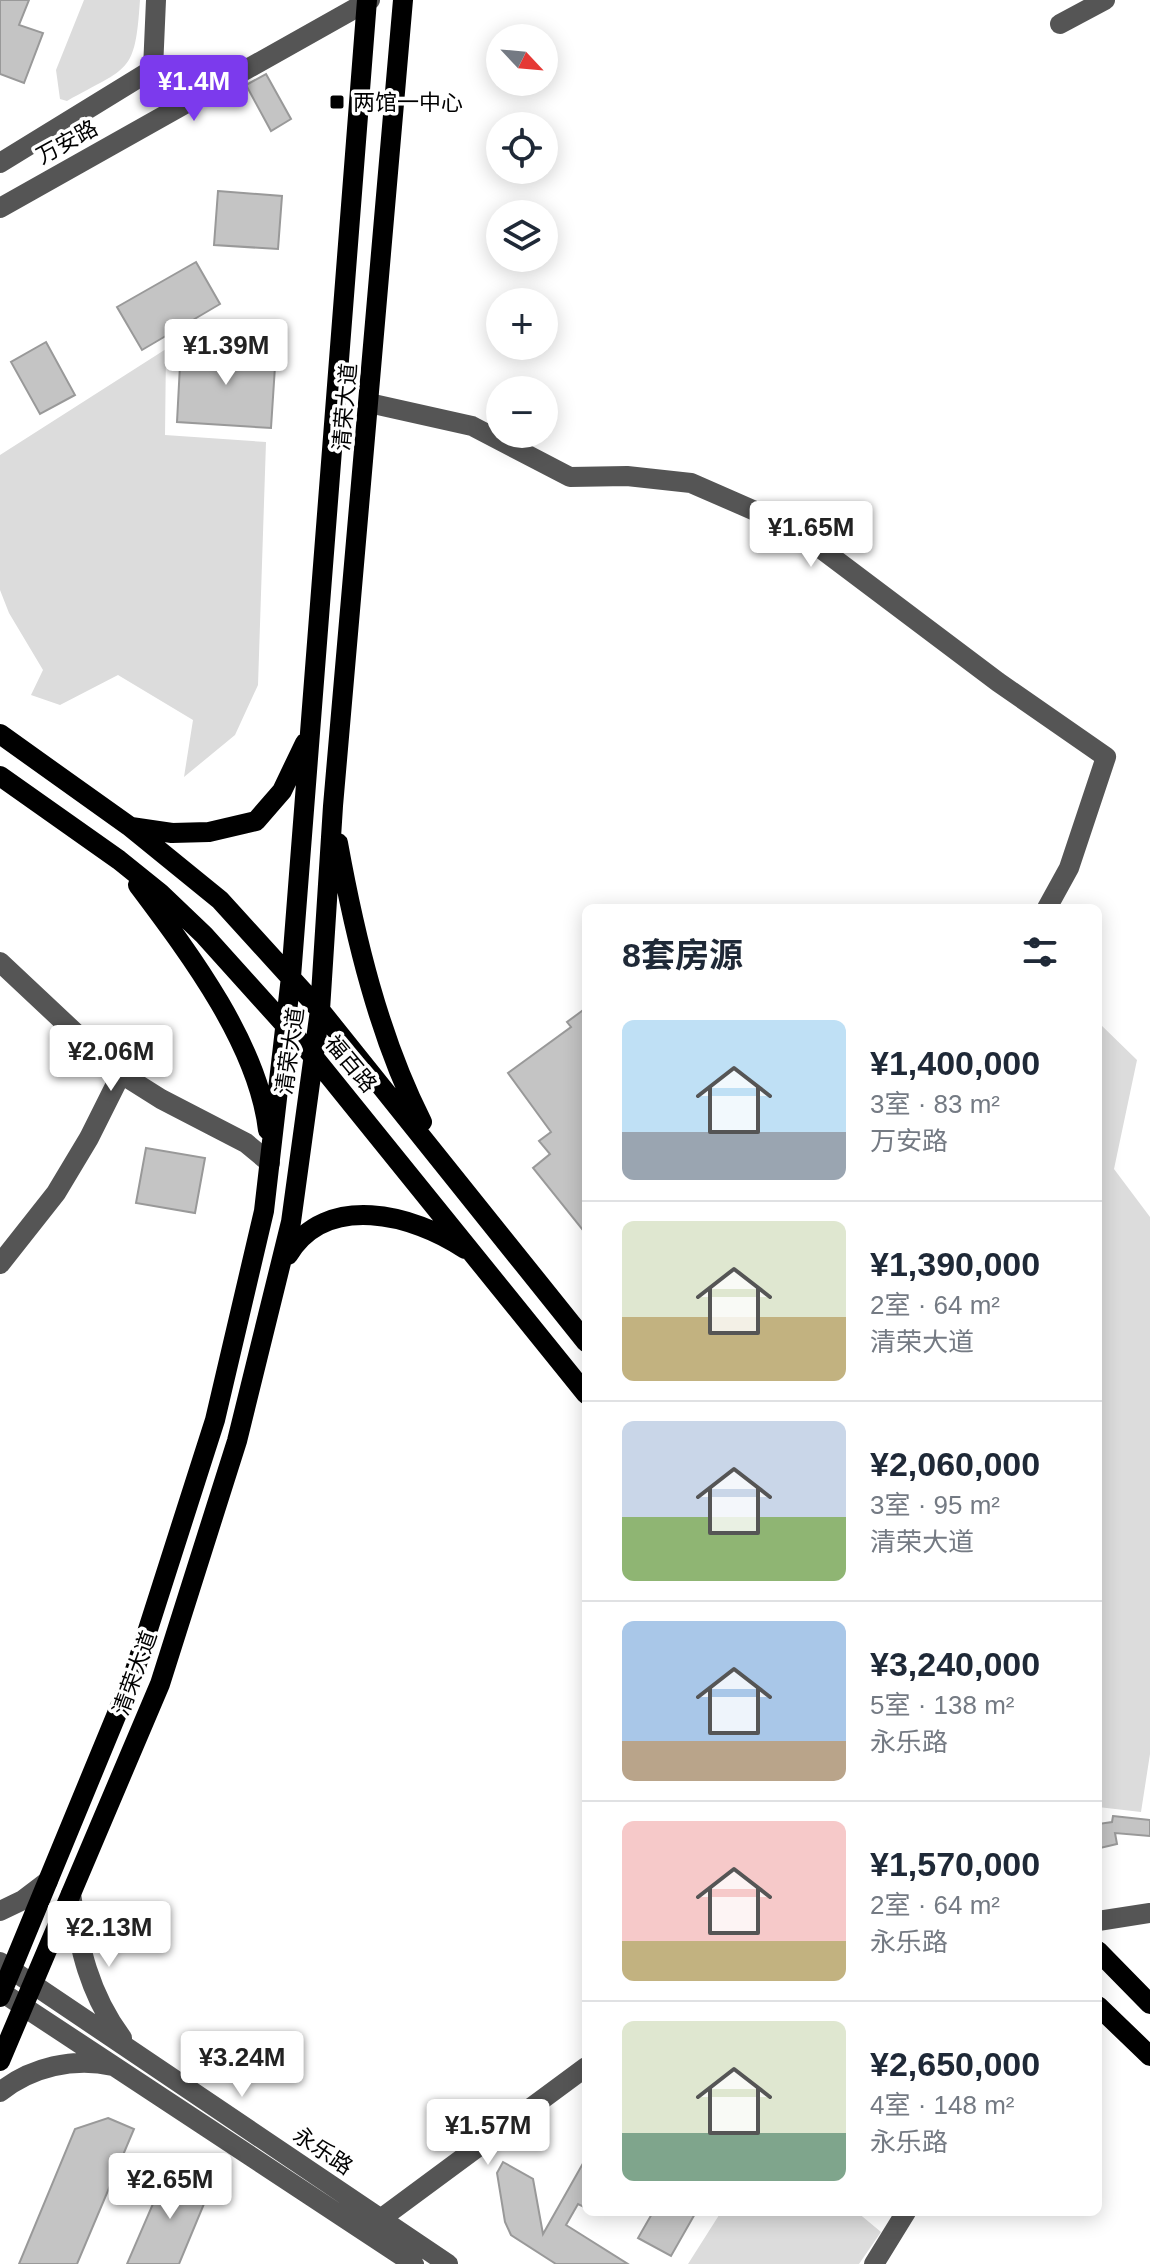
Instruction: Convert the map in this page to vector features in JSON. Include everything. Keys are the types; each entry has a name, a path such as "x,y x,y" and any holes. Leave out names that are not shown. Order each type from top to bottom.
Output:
{"main road":[{"name":"清荣大道","path":"1,1993 6,1966 48,1881 135,1670 215,1420 264,1211 291,977 368,0"},
{"name":"清荣大道","path":"0,2061 160,1684 237,1441 291,1222 320,1010 333,806 403,0"},
{"path":"129,826 172,833 209,832 256,821 282,791 310,732"},
{"name":"福百路","path":"0,734 129,826 220,900 320,1010 582,1337"},
{"name":"福百路","path":"0,776 119,860 204,935 313,1056 582,1389"},
{"path":"333,806 353,912 371,983 408,1094 439,1158"},
{"path":"119,860 224,1012 249,1065 266,1112 270,1161"},
{"path":"279,1268 299,1236 330,1219 370,1214 422,1225 478,1257"},
{"path":"1102,1955 1150,2004"},
{"path":"1102,2010 1150,2056"}],"street":[{"path":"0,163 153,69 156,0"},
{"name":"万安路","path":"0,208 368,0"},
{"path":"1060,24 1105,0"},
{"path":"369,403 472,426 570,477 627,476 691,483 769,517 816,545 998,682 1106,757 1069,868 1049,904"},
{"path":"0,962 121,1074 161,1099 246,1143 270,1161"},
{"path":"0,1264 56,1193 89,1138 121,1074"},
{"path":"0,1911 23,1900 48,1881"},
{"path":"0,2092 35,2073 69,2062 125,2059 91,1984 79,1942 71,1894"},
{"path":"1102,1920 1150,1913"},
{"path":"1102,1932 1126,1917"},
{"name":"永乐路","path":"6,1966 33,1984 125,2059 372,2225 448,2264"},
{"name":"永乐路","path":"1,1993 125,2059"},
{"path":"372,2225 582,2070"},
{"path":"874,2264 904,2216"},
{"name":"永乐路","path":"372,2225 414,2264"}],"shaded area":[{"path":"84,0 140,0 135,42 125,66 67,101 60,99 56,70"},
{"path":"166,349 165,435 266,442 258,685 235,735 184,777 193,720 118,675 60,705 31,695 43,670 9,613 0,590 0,455"},
{"path":"1102,1026 1137,1060 1114,1169 1150,1217 1150,1754 1141,1812 1102,1807"},
{"path":"718,2216 862,2216 881,2232 859,2264 688,2264"}],"building":[{"path":"0,0 29,0 19,25 43,33 24,83 0,74"},
{"path":"266,74 291,119 271,131 246,85"},
{"path":"218,191 282,196 278,249 214,245"},
{"path":"196,262 220,304 142,350 117,307"},
{"path":"46,342 75,395 40,414 11,362"},
{"path":"181,346 276,351 271,428 177,422"},
{"path":"582,1011 582,1229 533,1168 550,1154 539,1141 551,1132 508,1073 571,1027 567,1022"},
{"path":"146,1148 205,1158 195,1213 136,1203"},
{"path":"1113,1816 1150,1820 1150,1836 1115,1833 1117,1844 1102,1848 1102,1823 1112,1822"},
{"path":"108,2118 134,2129 77,2264 19,2264 75,2129"},
{"path":"503,2162 533,2179 543,2234 582,2165 582,2206 578,2204 566,2225 628,2264 556,2264 511,2235 505,2222 497,2173"},
{"path":"168,2169 211,2187 179,2264 127,2264"},
{"path":"651,2216 694,2216 671,2256 638,2238"}],"place":[{"name":"两馆一中心","path":"337,102"}]}
